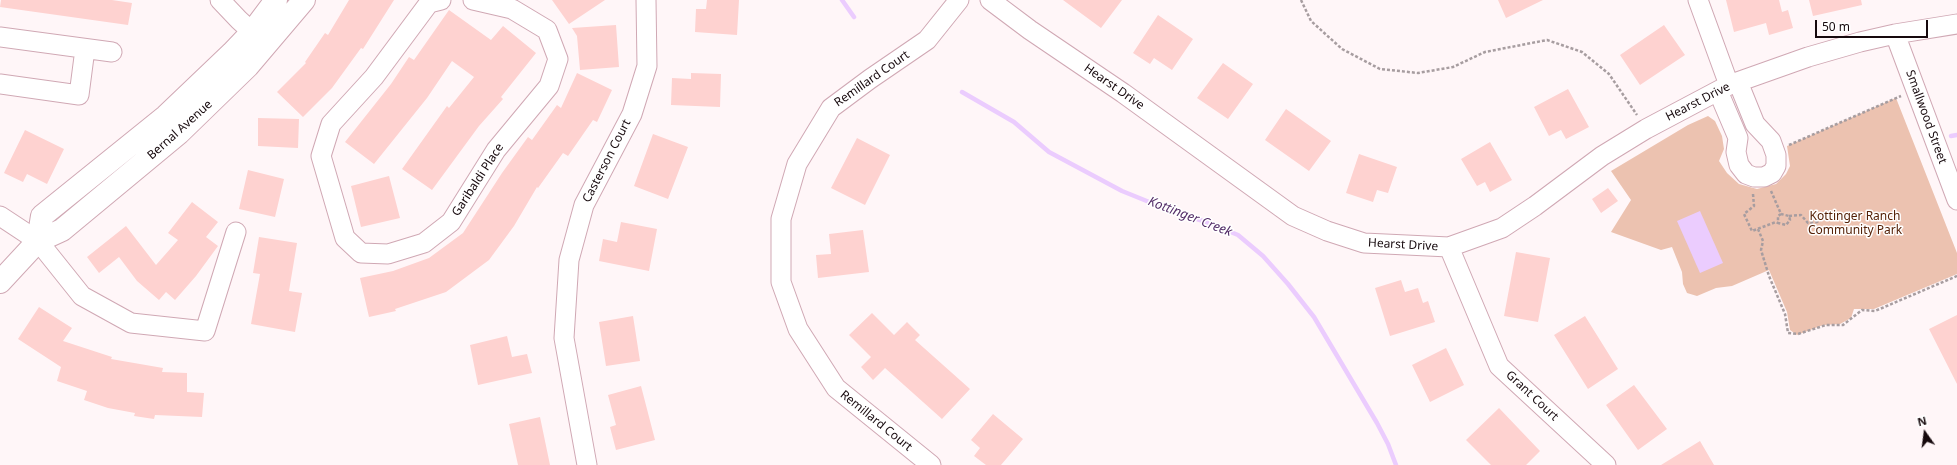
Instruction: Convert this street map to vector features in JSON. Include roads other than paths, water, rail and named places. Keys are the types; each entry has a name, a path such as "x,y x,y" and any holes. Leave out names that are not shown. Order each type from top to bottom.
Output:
{"main road":[{"name":"Bernal Avenue","path":"0,282 38,240 62,230 179,133 248,66 276,0"},
{"name":"Bernal Avenue","path":"259,39 304,0"}],"street":[{"path":"220,0 259,39"},
{"name":"Garibaldi Place","path":"441,0 429,3 374,76 331,124 321,156 345,238 361,254 388,254 424,243 451,222 496,150 549,86 558,59 547,30 514,4 473,0"},
{"name":"Casterson Court","path":"587,465 564,338 569,260 584,205 632,114 647,66 646,0"},
{"name":"Remillard Court","path":"931,465 836,388 798,329 781,282 781,219 797,164 831,108 927,40 959,0"},
{"name":"Hearst Drive","path":"990,0 1030,30 1123,93 1293,216 1327,231 1364,243 1449,247 1502,228 1535,206 1602,156 1646,128 1728,86 1808,57 1895,34 1957,24"},
{"path":"1698,0 1728,86"},
{"name":"Smallwood Street","path":"1895,34 1957,200"},
{"path":"0,37 112,52"},
{"path":"0,84 79,94 85,48"},
{"path":"0,216 38,240 82,296 131,323 205,331 236,232"},
{"name":"Grant Court","path":"1449,247 1499,366 1606,465"}],"waterway":[{"name":"Kottinger Creek","path":"842,0 854,17"},
{"name":"Kottinger Creek","path":"962,92 1014,122 1049,152 1122,191 1238,235 1263,256 1288,284 1314,317 1377,423 1388,444 1396,465"},
{"path":"1951,136 1957,135"}],"park label":[{"name":"Kottinger Ranch Community Park","path":"1855,224"}]}
